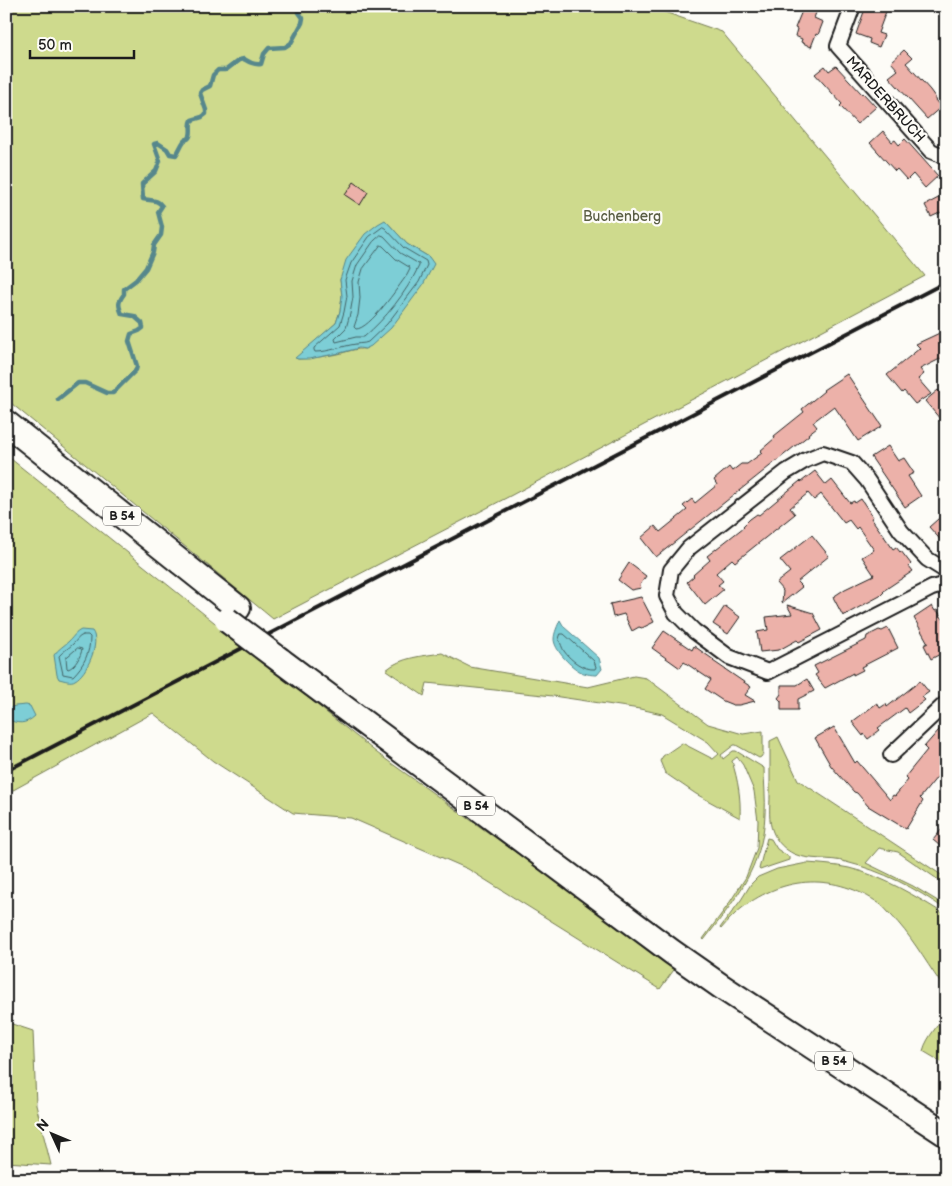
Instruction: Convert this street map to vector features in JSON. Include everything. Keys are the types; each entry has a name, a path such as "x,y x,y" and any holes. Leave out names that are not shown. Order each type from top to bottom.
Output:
{"highway":[{"name":"B 54","path":"6,423 233,614"},
{"name":"B 54","path":"6,442 285,655 676,947 946,1134"},
{"name":"B 54","path":"726,981 946,1119"}],"street":[{"name":"MARDERBRUCH","path":"853,6 838,46 931,150 946,157"},
{"path":"946,571 927,559 901,531 867,480 852,463 823,453 806,460 786,472 689,548 671,570 667,596 676,613 694,631 729,657 768,672 932,588 946,584"},
{"path":"892,755 946,704"}],"green space":[{"name":"Buchenberg","path":"6,6 647,6 722,32 925,276 273,619 6,399","holes":["385,220 407,244 429,257 365,349 313,358 296,358 336,323 342,296 340,279"]},
{"path":"6,455 377,753 676,967 660,989 468,869 351,818 293,813 213,761 153,713 6,794"},
{"path":"442,653 470,667 588,687 634,676 646,678 708,724 743,734 763,731 763,754 761,757 759,758 736,745 721,755 723,759 733,751 736,751 764,768 765,814 763,833 753,867 736,897 704,940 746,877 757,848 758,821 754,791 743,765 737,757 732,761 739,789 740,818 696,794 665,773 660,761 663,756 682,743 713,759 719,754 708,742 662,714 553,696 427,683 424,696 386,670 398,662"},
{"path":"778,737 798,780 946,878 946,885 898,852 879,848 866,863 913,886 946,906 946,910 923,894 886,875 840,861 800,856 790,852 781,845 770,823 770,741"},
{"path":"767,838 771,839 777,849 789,857 789,860 760,870 759,869"},
{"path":"807,863 844,867 874,876 912,894 946,915 946,989 898,922 880,904 846,887 810,882 775,889 758,897 742,908 720,928 758,877 777,869"},
{"path":"946,1009 946,1064 945,1064 923,1051"},
{"path":"6,1022 33,1031 36,1105 51,1165 6,1162"}],"water":[{"path":"385,220 407,244 429,257 434,264 423,285 391,328 371,346 365,349 359,348 309,359 295,358 336,323 342,296 340,280 346,260 365,234"},
{"path":"560,620 564,627 599,658 602,669 597,675 580,671 570,664 559,652 554,639"},
{"path":"81,630 92,631 94,636 94,650 88,665 80,677 73,681 59,679 54,655"},
{"path":"30,706 35,716 31,719 21,723 6,719 6,709"}],"building":[{"path":"804,6 817,10 814,18 823,22 811,47 801,42 802,39 795,36 797,29 795,28"},
{"path":"866,6 888,6 878,33 884,35 879,47 869,43 870,39 856,34"},
{"path":"904,50 912,58 906,63 930,90 941,107 927,119 889,77 898,70 891,62"},
{"path":"825,66 829,71 836,66 876,107 857,124 815,74"},
{"path":"883,131 892,142 895,140 899,145 905,139 938,176 925,188 913,174 907,180 897,169 895,171 870,143"},
{"path":"354,182 368,192 360,205 345,195"},
{"path":"946,194 946,210 931,217 925,205"},
{"path":"946,330 946,356 920,369 924,374 918,379 931,394 915,404 904,391 902,393 887,375 920,348 916,344"},
{"path":"847,374 882,426 858,441 834,406 813,422 817,427 809,435 656,557 641,538 655,526 660,532 687,510 683,506 692,499 695,503 717,485 714,480 729,467 732,471 741,464 747,464 762,453 760,451 775,438 774,436 804,412 802,409 823,390"},
{"path":"938,390 946,398 946,426 925,401"},
{"path":"888,446 898,461 904,458 914,473 908,476 921,496 905,507 871,457"},
{"path":"815,471 826,485 832,480 850,503 854,501 855,503 861,499 873,517 871,518 893,549 896,547 901,551 911,564 909,566 913,571 883,591 880,596 843,616 833,597 874,575 862,557 874,550 858,527 856,529 849,520 844,523 821,494 814,500 808,493 790,508 795,514 735,562 732,559 716,573 723,581 718,585 724,589 705,605 687,582 710,560 707,556 744,527 750,519 757,514 759,515"},
{"path":"946,512 946,546 929,527"},
{"path":"812,535 829,556 797,582 802,587 782,603 783,591 776,583 790,572 780,560"},
{"path":"629,563 646,576 640,585 641,588 631,590 618,580"},
{"path":"641,597 654,622 632,631 624,614 613,617 610,604"},
{"path":"787,605 813,613 822,630 779,650 760,652 757,632 768,630 766,617 792,614"},
{"path":"725,606 740,617 728,634 713,624"},
{"path":"932,606 946,624 946,651 931,659 924,645 928,643 914,618"},
{"path":"888,628 898,648 861,667 863,670 853,675 853,673 825,688 815,675 818,673 814,666 866,640 867,636"},
{"path":"664,631 692,650 694,646 751,687 745,695 755,701 733,705 705,689 711,680 684,662 680,668 652,648"},
{"path":"807,679 814,691 798,699 798,710 781,710 781,701 778,698 781,694 781,685 797,685"},
{"path":"920,681 929,692 922,697 925,700 908,713 905,708 878,728 880,730 868,739 864,734 863,736 852,722 877,703 880,708 886,704 887,707"},
{"path":"946,722 946,766 920,798 923,801 906,829 868,806 854,792 831,766 815,738 834,727 855,763 857,761 890,800 908,780 905,777 927,750 924,747"},
{"path":"946,824 946,851 933,840"}],"waterway":[{"path":"58,399 78,383 85,383 107,393 113,393 136,370 137,366 129,341 131,334 143,328 142,323 134,316 122,314 119,304 124,294 124,289 136,280 146,268 154,245 161,235 162,227 158,212 162,206 156,201 143,199 142,184 156,171 160,161 154,144 158,143 167,149 170,154 176,155 184,141 191,134 192,120 206,114 200,93 210,86 213,75 218,70 226,70 239,60 244,59 254,64 261,64 264,54 269,48 285,47 291,43 303,18 297,10 298,6"}],"railway":[{"path":"6,771 946,282"}]}
